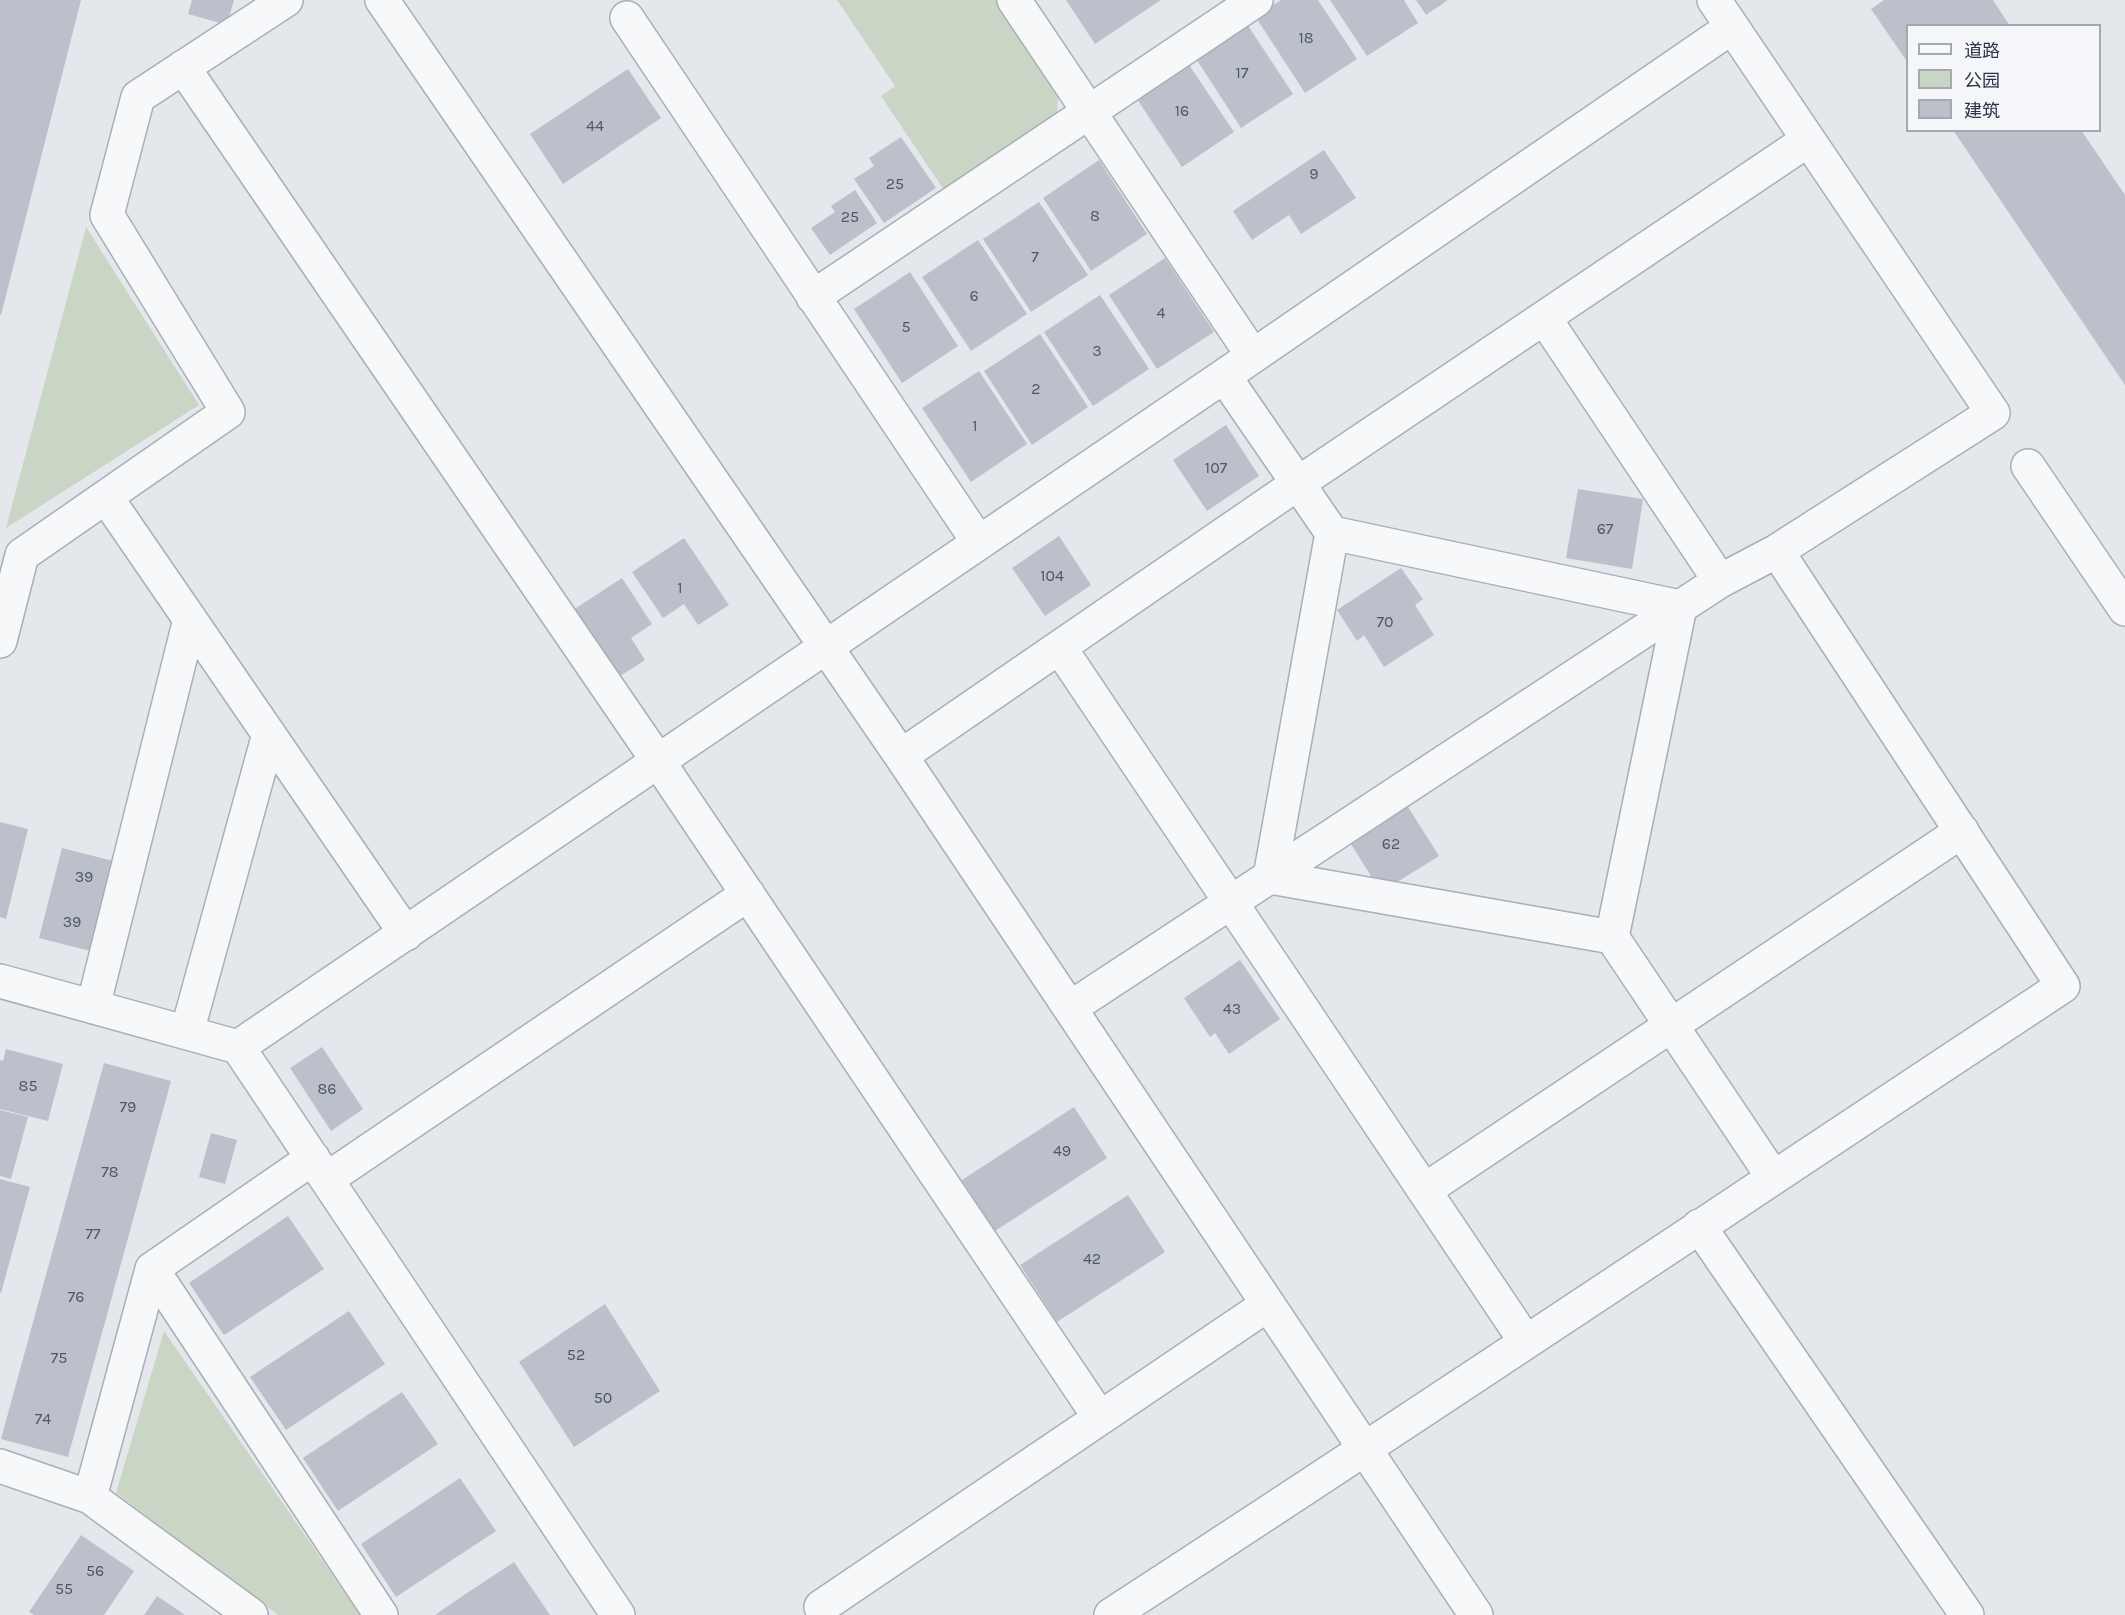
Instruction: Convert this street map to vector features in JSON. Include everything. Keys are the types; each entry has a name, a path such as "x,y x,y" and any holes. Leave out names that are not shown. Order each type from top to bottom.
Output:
{"street":[{"path":"0,641 22,555 228,412 107,216 138,97 286,0"},
{"path":"382,0 826,645 1476,1615"},
{"path":"1014,0 1253,356"},
{"path":"813,297 1256,0"},
{"path":"1070,1008 1720,581 1777,550 1993,413 1714,0"},
{"path":"627,18 978,543"},
{"path":"238,1047 1732,27"},
{"path":"183,67 658,761 1100,1418"},
{"path":"901,756 1297,484 1808,140"},
{"path":"1545,319 1720,581"},
{"path":"1224,376 1332,533 1680,607"},
{"path":"2028,466 2125,609"},
{"path":"106,497 406,934"},
{"path":"1270,877 1332,533"},
{"path":"1111,1615 1365,1450 2063,986 1777,550"},
{"path":"1680,607 1612,937 1773,1177"},
{"path":"93,1007 190,619"},
{"path":"1060,648 1526,1341"},
{"path":"187,1032 269,734"},
{"path":"1425,1190 1962,831"},
{"path":"1270,877 1612,937"},
{"path":"90,1497 152,1269 320,1169 748,894"},
{"path":"0,981 238,1047 618,1615"},
{"path":"1699,1226 1967,1615"},
{"path":"152,1269 381,1615"},
{"path":"821,1607 1267,1305"},
{"path":"0,1466 90,1497 251,1615"}],"green space":[{"path":"837,0 1002,0 1059,84 1057,113 944,190 881,96 895,86"},
{"path":"86,227 199,405 6,528"},
{"path":"164,1331 360,1615 278,1615 116,1493"}],"building":[{"path":"0,0 81,0 1,315 0,314"},
{"path":"192,0 234,0 227,25 188,14"},
{"path":"1066,0 1161,0 1095,44"},
{"path":"1281,0 1318,0 1357,59 1305,93 1255,16"},
{"path":"1330,0 1404,0 1418,23 1367,56"},
{"path":"1416,0 1448,0 1426,15"},
{"path":"1884,0 1993,0 2009,24 1906,24 1906,60 1871,9"},
{"path":"1243,18 1293,94 1241,128 1191,51"},
{"path":"1183,56 1234,132 1182,167 1131,90"},
{"path":"628,69 661,118 563,184 530,134"},
{"path":"1954,132 2082,132 2125,195 2125,385"},
{"path":"901,137 936,188 884,223 854,179 874,166 869,158"},
{"path":"1324,150 1356,198 1301,234 1289,215 1252,240 1233,211"},
{"path":"1099,160 1147,234 1091,271 1043,198"},
{"path":"855,190 877,223 830,255 811,228 835,212 831,206"},
{"path":"1039,202 1088,275 1031,312 983,239"},
{"path":"978,240 1027,314 971,351 922,277"},
{"path":"1165,258 1214,332 1157,369 1109,295"},
{"path":"910,272 958,346 902,383 854,309"},
{"path":"1100,295 1149,369 1093,406 1044,332"},
{"path":"1040,334 1088,407 1032,445 984,371"},
{"path":"979,371 1027,444 971,482 922,408"},
{"path":"1226,425 1259,476 1207,511 1173,460"},
{"path":"1578,489 1643,499 1632,569 1566,558"},
{"path":"1059,536 1091,585 1045,616 1012,568"},
{"path":"684,538 729,605 698,625 684,604 663,618 632,572"},
{"path":"1401,568 1423,599 1415,605 1434,635 1384,667 1364,635 1357,641 1337,610"},
{"path":"622,578 652,624 631,638 645,660 614,680 570,612"},
{"path":"1401,796 1439,856 1381,892 1344,833"},
{"path":"0,822 28,829 6,919 0,917"},
{"path":"62,848 117,862 94,952 39,938"},
{"path":"1240,960 1280,1019 1229,1054 1215,1033 1210,1037 1184,998"},
{"path":"322,1047 363,1109 331,1131 290,1068"},
{"path":"6,1049 63,1064 48,1121 0,1109 0,1060 3,1061"},
{"path":"104,1063 171,1081 68,1457 1,1439"},
{"path":"1074,1107 1107,1158 995,1231 962,1180"},
{"path":"0,1110 28,1117 11,1179 0,1176"},
{"path":"211,1133 237,1140 225,1184 199,1177"},
{"path":"0,1179 30,1187 1,1293 0,1293"},
{"path":"1128,1195 1165,1252 1057,1322 1020,1265"},
{"path":"288,1216 324,1269 224,1335 189,1283"},
{"path":"605,1304 660,1391 574,1447 519,1362"},
{"path":"349,1311 385,1364 286,1430 250,1377"},
{"path":"402,1392 438,1444 338,1511 303,1458"},
{"path":"460,1478 496,1531 396,1597 361,1544"},
{"path":"81,1535 134,1571 104,1615 34,1615 29,1612"},
{"path":"514,1562 550,1615 435,1615 464,1595"},
{"path":"157,1596 185,1615 144,1615"}]}
